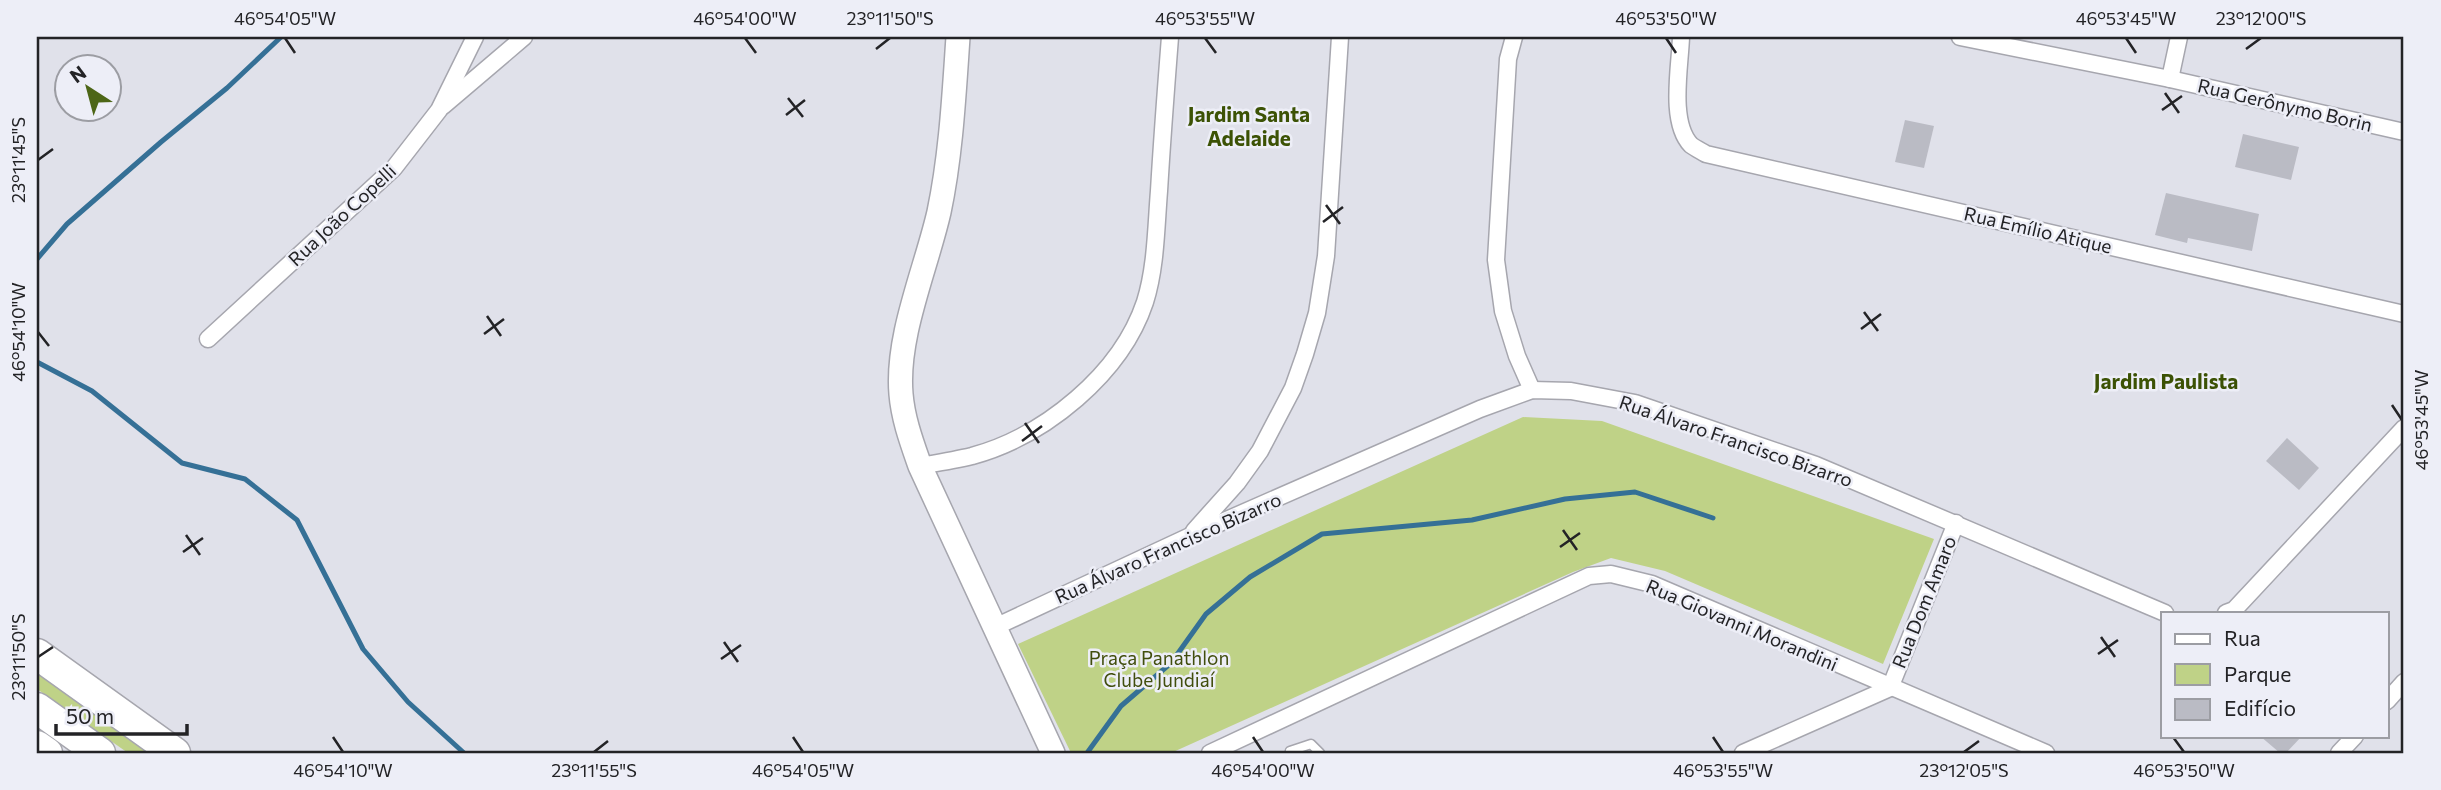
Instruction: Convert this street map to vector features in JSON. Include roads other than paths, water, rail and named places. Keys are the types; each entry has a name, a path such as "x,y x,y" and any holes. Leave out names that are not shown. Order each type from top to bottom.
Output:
{"highway":[{"path":"37,654 176,753"},
{"path":"37,708 100,753"},
{"path":"37,746 47,753"}],"street":[{"name":"Rua João Copelli","path":"208,339 394,168 439,110 475,37"},
{"path":"439,110 524,37"},
{"path":"957,37 952,123 939,211 901,359 901,395 907,427 920,466 1053,753"},
{"path":"920,466 974,455 1019,437 1061,411 1099,379 1127,343 1145,301 1155,252 1170,37"},
{"path":"1190,536 1237,483 1260,451 1293,387 1305,354 1317,313 1326,256 1339,37"},
{"path":"1514,37 1508,59 1496,260 1503,311 1517,356 1532,390"},
{"name":"Rua Emílio Atique","path":"1681,37 1677,115 1682,130 1692,145 1706,153 2404,314"},
{"name":"Rua Gerônymo Borin","path":"1959,37 2169,79 2404,132"},
{"path":"2169,79 2179,37"},
{"name":"Rua Álvaro Francisco Bizarro","path":"995,626 1190,536 1480,409 1532,390 1571,391 1635,403 1816,465 2163,612"},
{"path":"2229,612 2234,610 2404,428"},
{"name":"Rua Dom Amaro","path":"1743,753 1890,688 1956,523"},
{"name":"Rua Giovanni Morandini","path":"1210,753 1588,576 1611,574 1652,584 2046,753"},
{"path":"2388,700 2404,682"},
{"path":"2342,752 2353,738"}],"lane":[{"path":"1290,751 1311,744 1320,753"}],"waterway":[{"path":"37,259 67,224 227,88 281,37"},
{"path":"37,362 92,391 182,463 245,479 297,520 363,649 408,702 464,753"},
{"path":"1087,753 1121,706 1171,663 1206,614 1250,577 1322,534 1472,520 1565,499 1635,492 1713,518"}],"district":[{"name":"Jardim Santa Adelaide","path":"1249,127"},
{"name":"Jardim Paulista","path":"2166,382"}],"park label":[{"name":"Praça Panathlon Clube Jundiaí","path":"1159,669"}]}
